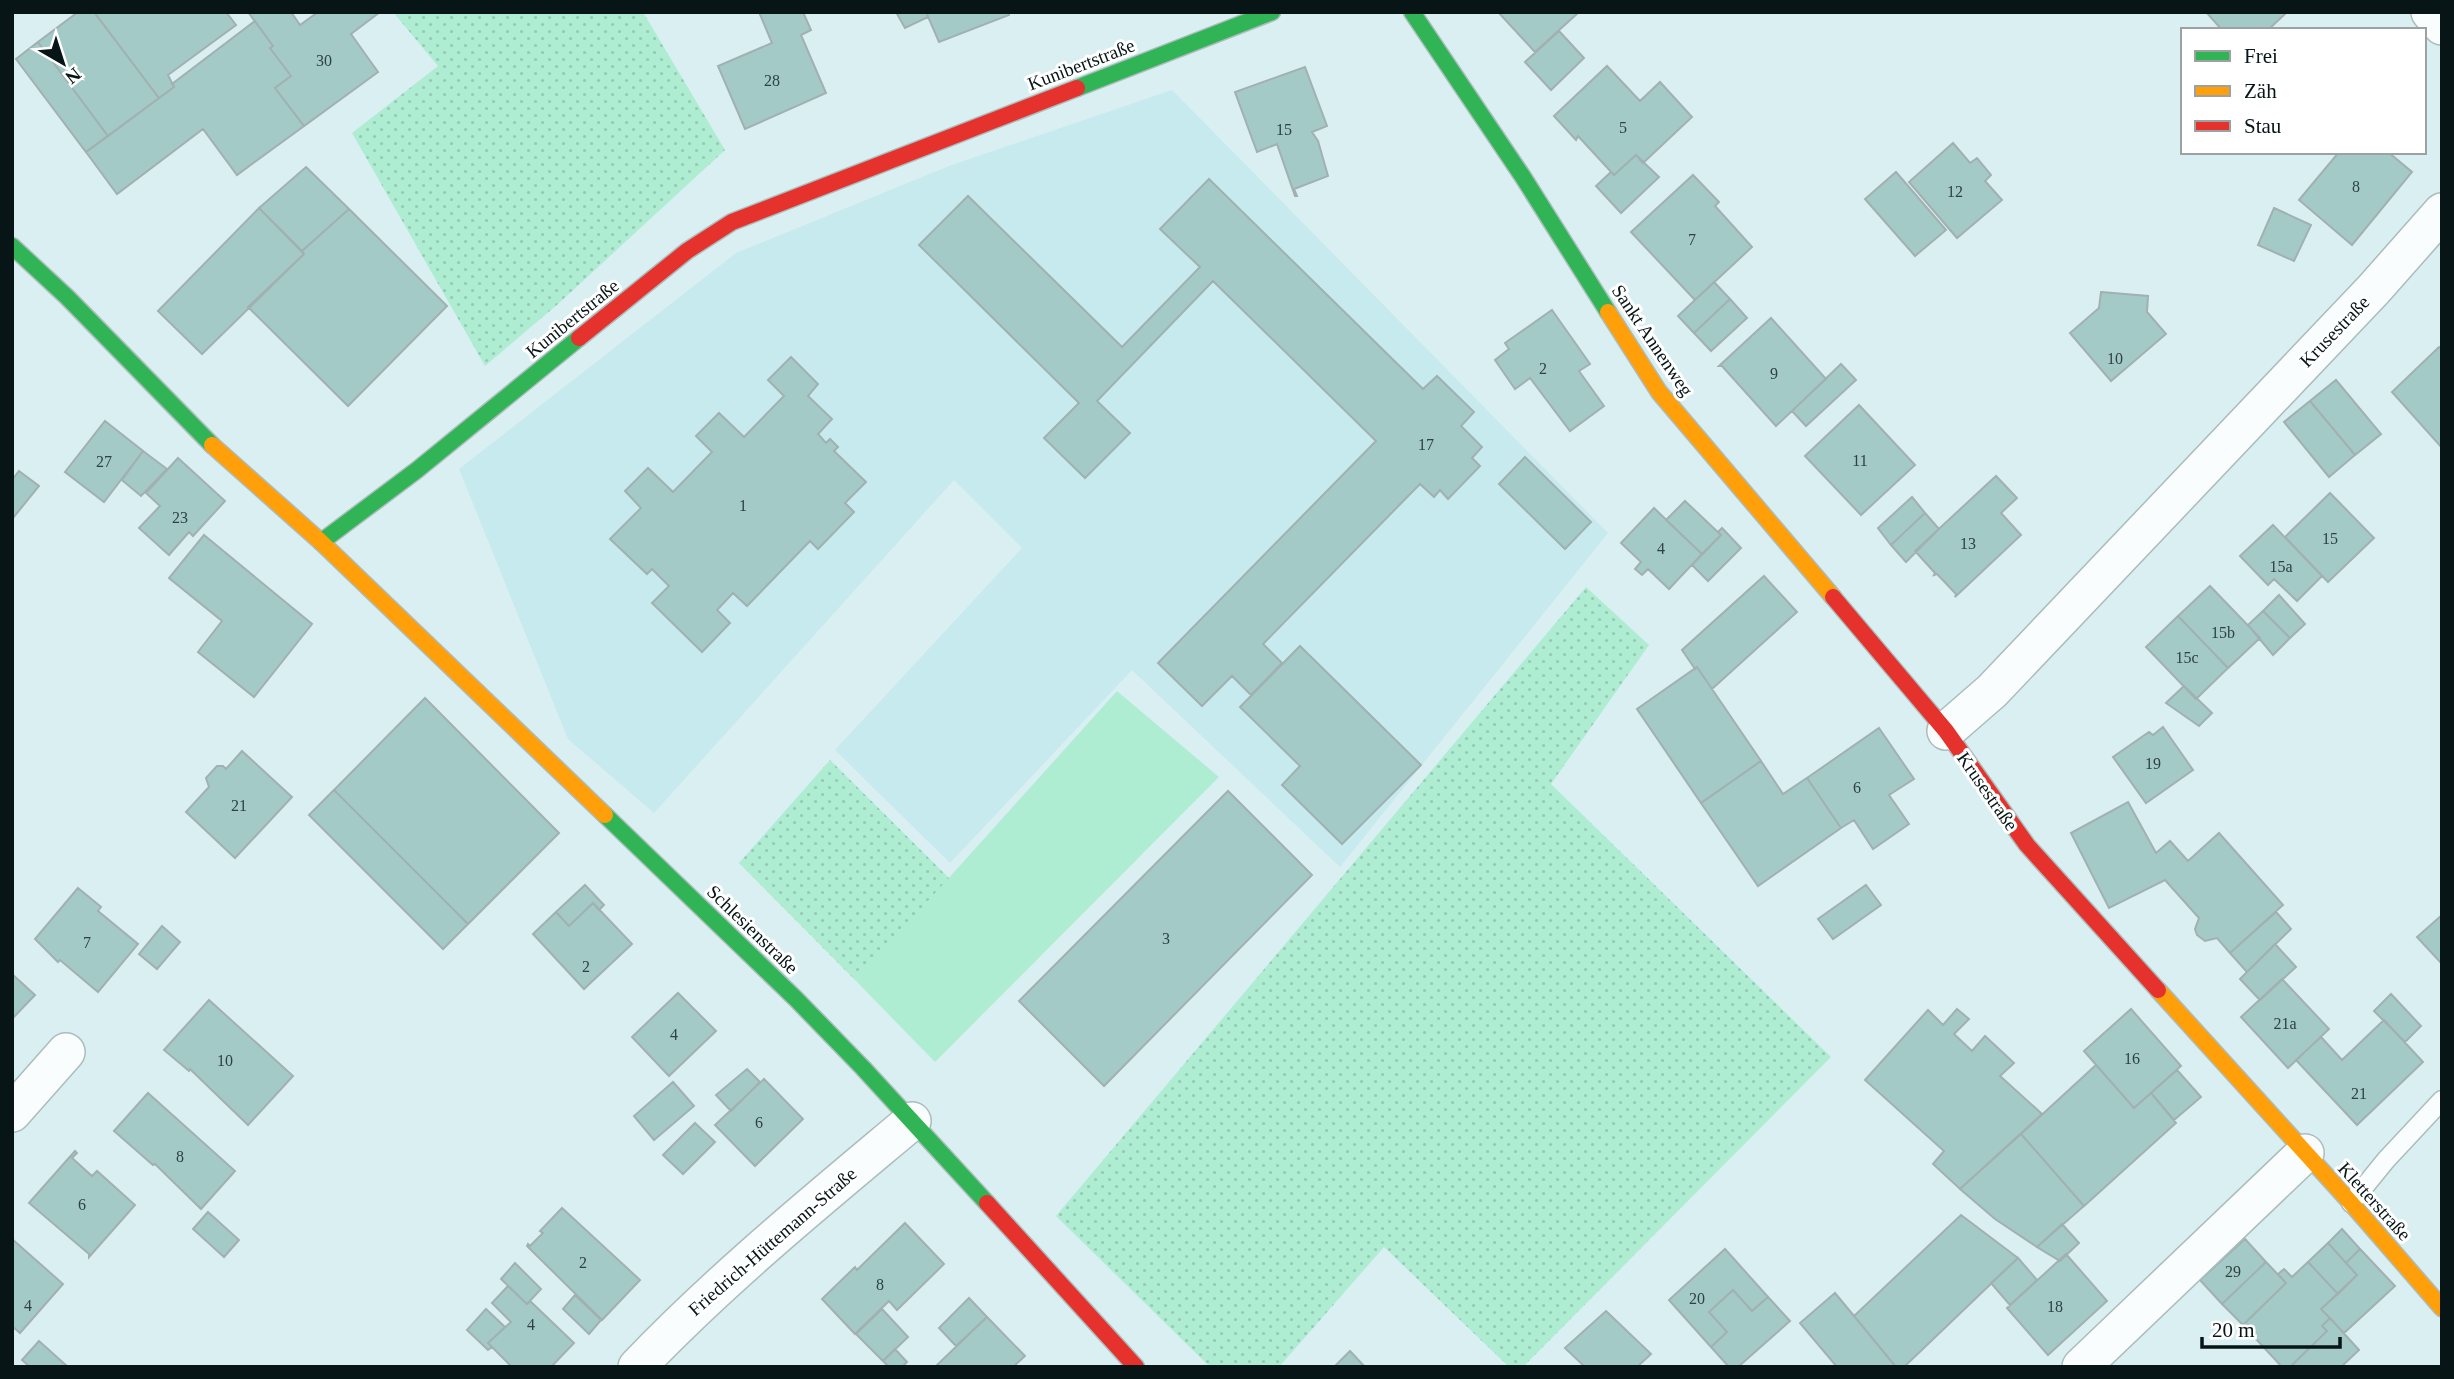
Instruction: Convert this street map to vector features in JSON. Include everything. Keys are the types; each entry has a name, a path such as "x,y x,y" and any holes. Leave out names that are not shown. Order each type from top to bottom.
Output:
{"street":[{"name":"Kunibertstraße","path":"321,542 417,470 687,251 732,222 1272,12"},
{"name":"Sankt Annenweg","path":"1412,12 1523,177 1659,392 1946,731"},
{"path":"2430,12 2442,26"},
{"name":"Krusestraße","path":"2305,1153 2027,845 1946,731 2001,682 2374,289 2442,212"},
{"path":"12,246 67,297 196,431 321,542"},
{"name":"Schlesienstraße","path":"321,542 786,989 912,1121 1136,1367"},
{"path":"12,1113 66,1052"},
{"name":"Friedrich-Hüttemann-Straße","path":"637,1367 676,1325 912,1121"},
{"path":"2081,1367 2305,1153"},
{"name":"Kletterstraße","path":"2305,1153 2442,1308"}],"lane":[{"path":"2351,1203 2386,1160 2442,1100"}],"shaded area":[{"path":"1172,90 1608,533 1340,867 1132,670 950,863 835,750 1022,548 954,480 654,813 568,739 459,469 736,253 949,166"}],"green space":[{"path":"393,12 643,12 725,150 558,304 485,366 352,133 438,66"},
{"path":"1586,587 1649,645 1551,784 1831,1057 1523,1367 1509,1367 1384,1247 1279,1367 1210,1367 1056,1216"},
{"path":"1117,691 1219,777 935,1062 856,981"},
{"path":"830,760 950,879 856,981 739,863"}],"building":[{"path":"78,12 94,12 159,98 108,136 38,42"},
{"path":"94,12 226,12 236,25 168,75 174,87 159,98"},
{"path":"248,12 291,12 300,25 318,12 380,12 351,34 378,72 304,126 275,88 291,76"},
{"path":"759,12 803,12 811,30 801,35 826,93 745,129 718,66 772,43"},
{"path":"896,12 926,12 928,17 905,28"},
{"path":"926,12 1008,12 1009,15 939,42"},
{"path":"1498,12 1579,12 1535,52"},
{"path":"2206,12 2287,12 2270,28 2220,28"},
{"path":"255,21 273,46 270,48 291,76 275,88 304,126 237,175 203,129 117,194 86,152 174,87 172,84"},
{"path":"1559,31 1584,58 1551,90 1525,62"},
{"path":"38,42 108,136 86,152 16,59"},
{"path":"1607,66 1640,101 1660,82 1692,117 1643,163 1636,155 1614,175 1578,136 1576,140 1554,116"},
{"path":"1305,67 1327,126 1312,132 1318,141 1328,176 1294,189 1295,196 1277,144 1257,152 1235,92"},
{"path":"1953,143 1970,163 1977,158 1991,175 1985,181 2002,200 1957,238 1909,182"},
{"path":"2337,154 2390,154 2412,172 2352,245 2299,200"},
{"path":"1636,155 1659,177 1621,213 1596,186 1611,172 1614,175"},
{"path":"306,167 349,209 302,251 259,208"},
{"path":"1896,172 1946,230 1915,256 1865,199"},
{"path":"1693,175 1719,202 1715,206 1752,247 1695,300 1631,232"},
{"path":"1209,179 1423,389 1437,376 1474,412 1461,426 1482,447 1472,458 1480,466 1448,499 1440,490 1434,497 1420,484 1263,644 1282,663 1251,695 1232,676 1202,706 1158,663 1376,441 1213,281 1097,401 1130,433 1085,478 1044,438 1079,403 919,245 968,196 1122,347 1200,267 1160,229"},
{"path":"259,208 304,254 202,354 158,311"},
{"path":"2274,208 2311,225 2294,261 2258,245"},
{"path":"349,209 447,306 348,406 248,307 304,254 302,251"},
{"path":"1714,282 1730,299 1694,333 1678,316"},
{"path":"2101,292 2148,296 2147,312 2166,334 2111,381 2070,333 2099,308"},
{"path":"1730,299 1747,318 1711,351 1694,333"},
{"path":"1552,310 1590,364 1579,371 1604,406 1570,431 1530,378 1515,389 1495,360 1509,349 1505,343"},
{"path":"1771,318 1826,379 1776,426 1722,366 1719,366"},
{"path":"2439,347 2442,349 2442,448 2392,392"},
{"path":"791,357 818,384 808,396 832,419 818,434 826,443 830,439 838,447 834,451 866,482 845,503 854,512 818,549 810,541 747,606 733,593 717,610 730,623 702,652 652,603 669,586 652,569 647,574 610,539 641,508 625,491 648,468 673,492 712,452 696,436 719,413 744,437 784,396 768,380"},
{"path":"1841,364 1856,380 1806,426 1792,411"},
{"path":"2336,380 2381,434 2355,455 2310,401"},
{"path":"2310,401 2355,455 2329,477 2284,422"},
{"path":"1859,405 1915,465 1861,515 1805,456"},
{"path":"105,421 143,451 104,502 65,472"},
{"path":"143,451 167,469 141,496 122,480"},
{"path":"1525,457 1591,522 1565,549 1499,484"},
{"path":"178,458 225,501 193,536 189,532 169,555 139,528 160,506 146,493"},
{"path":"19,471 39,486 13,518 12,480"},
{"path":"1996,476 2017,498 2001,513 2021,535 1955,597 1956,594 1937,574 1934,575 1915,551"},
{"path":"2330,493 2374,538 2328,582 2285,537"},
{"path":"1912,497 1925,513 1891,545 1878,528"},
{"path":"1685,501 1721,535 1702,554 1666,520"},
{"path":"1654,508 1702,554 1669,589 1648,569 1642,575 1635,569 1641,562 1621,543"},
{"path":"1925,513 1939,529 1906,562 1891,545"},
{"path":"2273,525 2322,576 2297,601 2274,579 2268,585 2240,556"},
{"path":"1722,528 1741,548 1708,581 1692,565 1721,535 1718,532"},
{"path":"204,535 312,624 254,697 198,652 222,621 169,578"},
{"path":"1764,576 1797,612 1712,689 1682,650"},
{"path":"2210,586 2260,638 2228,668 2178,616"},
{"path":"2279,595 2305,624 2290,638 2263,611"},
{"path":"2263,611 2290,638 2273,655 2248,625"},
{"path":"2178,616 2228,668 2196,699 2146,647"},
{"path":"1300,646 1421,765 1342,844 1282,785 1300,766 1240,707"},
{"path":"1697,667 1761,761 1701,803 1637,709"},
{"path":"2184,686 2212,713 2199,726 2166,703"},
{"path":"425,698 559,833 468,924 334,790"},
{"path":"2163,727 2193,770 2146,803 2113,757 2149,732 2153,735"},
{"path":"1879,728 1914,779 1889,795 1909,824 1873,849 1854,820 1841,828 1807,778"},
{"path":"242,751 292,797 235,858 186,812 209,787 206,778 217,766 226,769"},
{"path":"1761,761 1783,794 1807,778 1841,828 1758,886 1701,803"},
{"path":"334,790 468,924 443,949 309,815"},
{"path":"1228,791 1312,875 1104,1086 1019,1001"},
{"path":"2128,802 2156,853 2170,841 2188,861 2219,833 2283,905 2230,953 2217,938 2205,941 2197,935 2195,929 2199,918 2165,880 2109,908 2071,833"},
{"path":"585,885 604,905 599,910 593,903 569,926 556,912"},
{"path":"1866,885 1881,905 1833,939 1818,919"},
{"path":"78,888 101,907 98,911 138,944 98,992 60,960 58,962 35,939"},
{"path":"593,903 632,944 584,989 533,934 556,912 569,926"},
{"path":"2276,912 2291,929 2247,972 2230,953"},
{"path":"2442,915 2442,964 2417,937"},
{"path":"162,926 180,942 157,969 139,954"},
{"path":"2275,944 2296,967 2260,1000 2240,979"},
{"path":"12,974 35,995 12,1019"},
{"path":"2282,979 2329,1029 2288,1068 2241,1017"},
{"path":"678,993 716,1031 669,1076 632,1037"},
{"path":"2391,994 2421,1026 2405,1042 2374,1011"},
{"path":"209,1000 293,1076 248,1125 190,1069 189,1071 164,1050"},
{"path":"1957,1009 1969,1019 1954,1034 1972,1051 1985,1036 2014,1063 2000,1076 2042,1114 1960,1189 1933,1164 1944,1151 1865,1080 1928,1010 1943,1025"},
{"path":"2131,1009 2181,1066 2134,1108 2084,1051"},
{"path":"2384,1020 2423,1062 2357,1125 2296,1060 2321,1037 2342,1060"},
{"path":"2096,1065 2134,1108 2151,1093 2176,1123 2084,1206 2021,1134"},
{"path":"747,1069 760,1082 731,1111 716,1095"},
{"path":"2177,1070 2201,1097 2174,1120 2151,1093"},
{"path":"764,1079 803,1119 755,1166 715,1125"},
{"path":"673,1082 694,1106 654,1140 634,1116"},
{"path":"148,1093 235,1171 201,1209 155,1164 114,1131"},
{"path":"695,1123 715,1142 683,1174 663,1155"},
{"path":"2021,1134 2084,1206 2037,1247 1995,1219 1960,1189"},
{"path":"75,1151 77,1153 72,1158 92,1176 97,1171 135,1205 89,1257 89,1254 29,1203"},
{"path":"562,1208 640,1280 602,1320 527,1246 543,1233 540,1231"},
{"path":"208,1212 239,1240 224,1257 193,1229"},
{"path":"1961,1215 2018,1258 1904,1367 1896,1367 1854,1316"},
{"path":"905,1223 944,1264 897,1310 889,1301 855,1334 822,1299 855,1267 857,1270"},
{"path":"2062,1224 2079,1243 2060,1261 2037,1247"},
{"path":"2342,1229 2360,1249 2346,1263 2328,1243"},
{"path":"12,1239 63,1284 20,1333 12,1326"},
{"path":"2245,1239 2266,1262 2222,1304 2200,1280"},
{"path":"2328,1243 2357,1275 2338,1294 2308,1262"},
{"path":"1725,1249 1768,1297 1752,1311 1733,1290 1709,1312 1727,1332 1711,1347 1669,1300"},
{"path":"2360,1249 2395,1286 2344,1333 2321,1309 2357,1275 2346,1263"},
{"path":"2066,1254 2107,1301 2048,1355 2007,1308"},
{"path":"2018,1258 2037,1280 2010,1305 1991,1283"},
{"path":"2266,1262 2286,1283 2243,1325 2222,1304"},
{"path":"2308,1262 2338,1294 2321,1309 2330,1318 2322,1326 2327,1331 2290,1367 2282,1367 2243,1325 2286,1283 2278,1274 2284,1269 2292,1277"},
{"path":"515,1263 541,1289 527,1304 501,1279"},
{"path":"508,1286 527,1304 530,1301 574,1343 551,1367 512,1367 488,1343 511,1322 492,1303"},
{"path":"1733,1290 1752,1311 1768,1297 1790,1321 1738,1367 1729,1367 1711,1347 1727,1332 1709,1312"},
{"path":"1835,1293 1896,1367 1837,1367 1800,1323"},
{"path":"575,1295 601,1320 589,1334 563,1309"},
{"path":"969,1298 987,1317 956,1346 939,1328"},
{"path":"486,1309 505,1327 488,1343 492,1347 488,1350 467,1330"},
{"path":"882,1309 908,1337 883,1361 856,1334"},
{"path":"1606,1311 1651,1354 1637,1367 1585,1367 1565,1348"},
{"path":"987,1317 1025,1356 1013,1367 935,1367"},
{"path":"2330,1318 2359,1350 2341,1367 2290,1367 2327,1331 2322,1326"},
{"path":"39,1341 68,1367 30,1367 22,1360"},
{"path":"895,1349 907,1362 902,1367 889,1367 883,1361"},
{"path":"1350,1351 1365,1367 1334,1367"}],"traffic: fast":[{"path":"1077,88 1272,12"},
{"path":"1412,12 1523,177 1608,312"},
{"path":"12,246 67,297 212,445"},
{"path":"321,542 417,470 579,338"},
{"path":"605,815 796,999 987,1203"}],"traffic: slow":[{"path":"1608,312 1659,392 1833,597"},
{"path":"212,445 321,542 605,815"},
{"path":"2158,990 2442,1308"}],"traffic: jam":[{"path":"579,338 687,251 732,222 1077,88"},
{"path":"1833,597 1946,731 2027,845 2158,990"},
{"path":"987,1203 1136,1367"}]}
